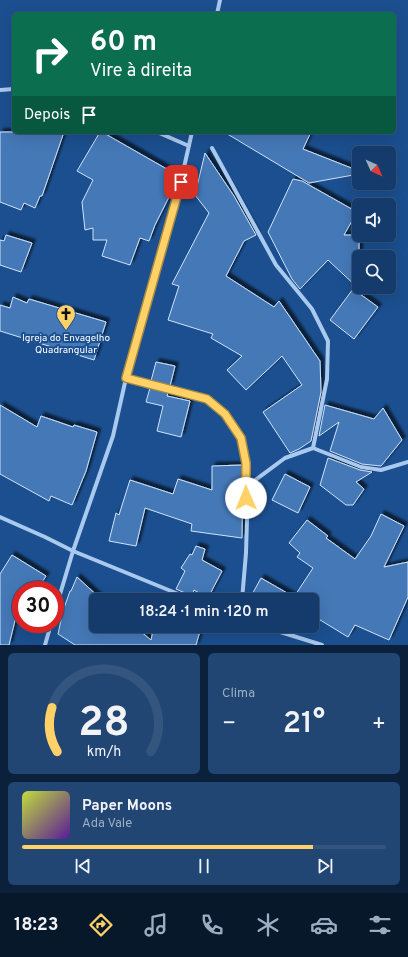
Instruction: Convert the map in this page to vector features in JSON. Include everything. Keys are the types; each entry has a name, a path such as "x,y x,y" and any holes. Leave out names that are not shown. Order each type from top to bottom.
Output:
{"street":[{"path":"217,12 220,0"},
{"path":"0,90 12,89"},
{"path":"162,134 189,146"},
{"path":"64,581 113,436 126,378 178,194 192,134"},
{"path":"212,148 276,265 312,309 328,341 327,379 313,448"},
{"path":"126,378 207,399 225,414 241,438 246,463 246,553 243,593"},
{"path":"246,487 285,458 313,448 361,467 382,470 408,462"},
{"path":"0,517 73,551 175,593"},
{"path":"44,645 48,633"},
{"path":"283,633 322,645"}],"building":[{"path":"0,132 12,132 12,134 63,134 42,196 40,196 35,208 24,203 21,210 0,202"},
{"path":"99,134 106,134 179,176 155,225 149,241 140,238 130,265 102,256 107,240 93,240 93,228 85,230 82,202 93,180 77,171"},
{"path":"227,134 310,134 303,149 352,168 352,175 309,183"},
{"path":"205,153 234,196 256,235 244,241 226,276 274,307 279,301 320,361 321,392 311,441 290,453 263,412 302,385 282,356 246,390 227,370 242,356 211,338 213,334 168,320 179,286 172,284 209,213 195,195"},
{"path":"293,179 302,181 352,209 352,221 344,235 352,235 352,242 359,242 359,250 352,250 352,282 328,260 300,289 292,279 268,232"},
{"path":"6,235 32,243 21,272 0,265 0,240 4,241"},
{"path":"352,290 352,294 360,294 378,307 354,339 330,320"},
{"name":"Igreja do Envagelho Quadrangular","path":"13,297 27,303 29,299 106,322 94,360 0,331 0,305 10,308"},
{"path":"156,362 175,366 170,386 151,381"},
{"path":"150,388 168,393 167,396 190,401 181,437 157,431 163,406 146,402"},
{"path":"0,405 37,427 41,416 73,427 74,425 97,432 86,471 72,505 51,496 49,501 0,474"},
{"path":"325,405 374,419 383,408 402,440 381,466 362,464 330,451 339,422 319,436"},
{"path":"328,458 360,470 372,472 356,482 364,489 353,505 346,505 320,485"},
{"path":"243,465 242,538 191,531 192,524 145,508 136,546 109,541 116,513 119,515 130,480 173,494 178,479 212,490 212,466"},
{"path":"285,474 310,487 298,513 272,500"},
{"path":"381,514 404,526 384,567 408,562 408,597 389,640 355,625 348,637 319,619 319,593 297,593 313,568 297,557 300,553 289,543 307,520 328,536 326,538 355,559 371,536"},
{"path":"196,546 205,549 202,560 222,571 211,593 199,593 194,590 193,593 185,593 176,589 185,571 181,568 190,554 192,555"},
{"path":"12,555 46,576 43,581 12,581 12,633 9,645 0,645 0,574"},
{"path":"77,577 94,593 89,593 89,633 142,633 151,640 152,633 199,633 196,645 75,645 58,634 64,633 64,608"},
{"path":"261,578 287,593 253,593"}],"place":[{"name":"Igreja do Envagelho Quadrangular","path":"66,331"}],"route":[{"path":"181,182 126,378 207,399 225,414 241,438 246,463 246,498"}]}
